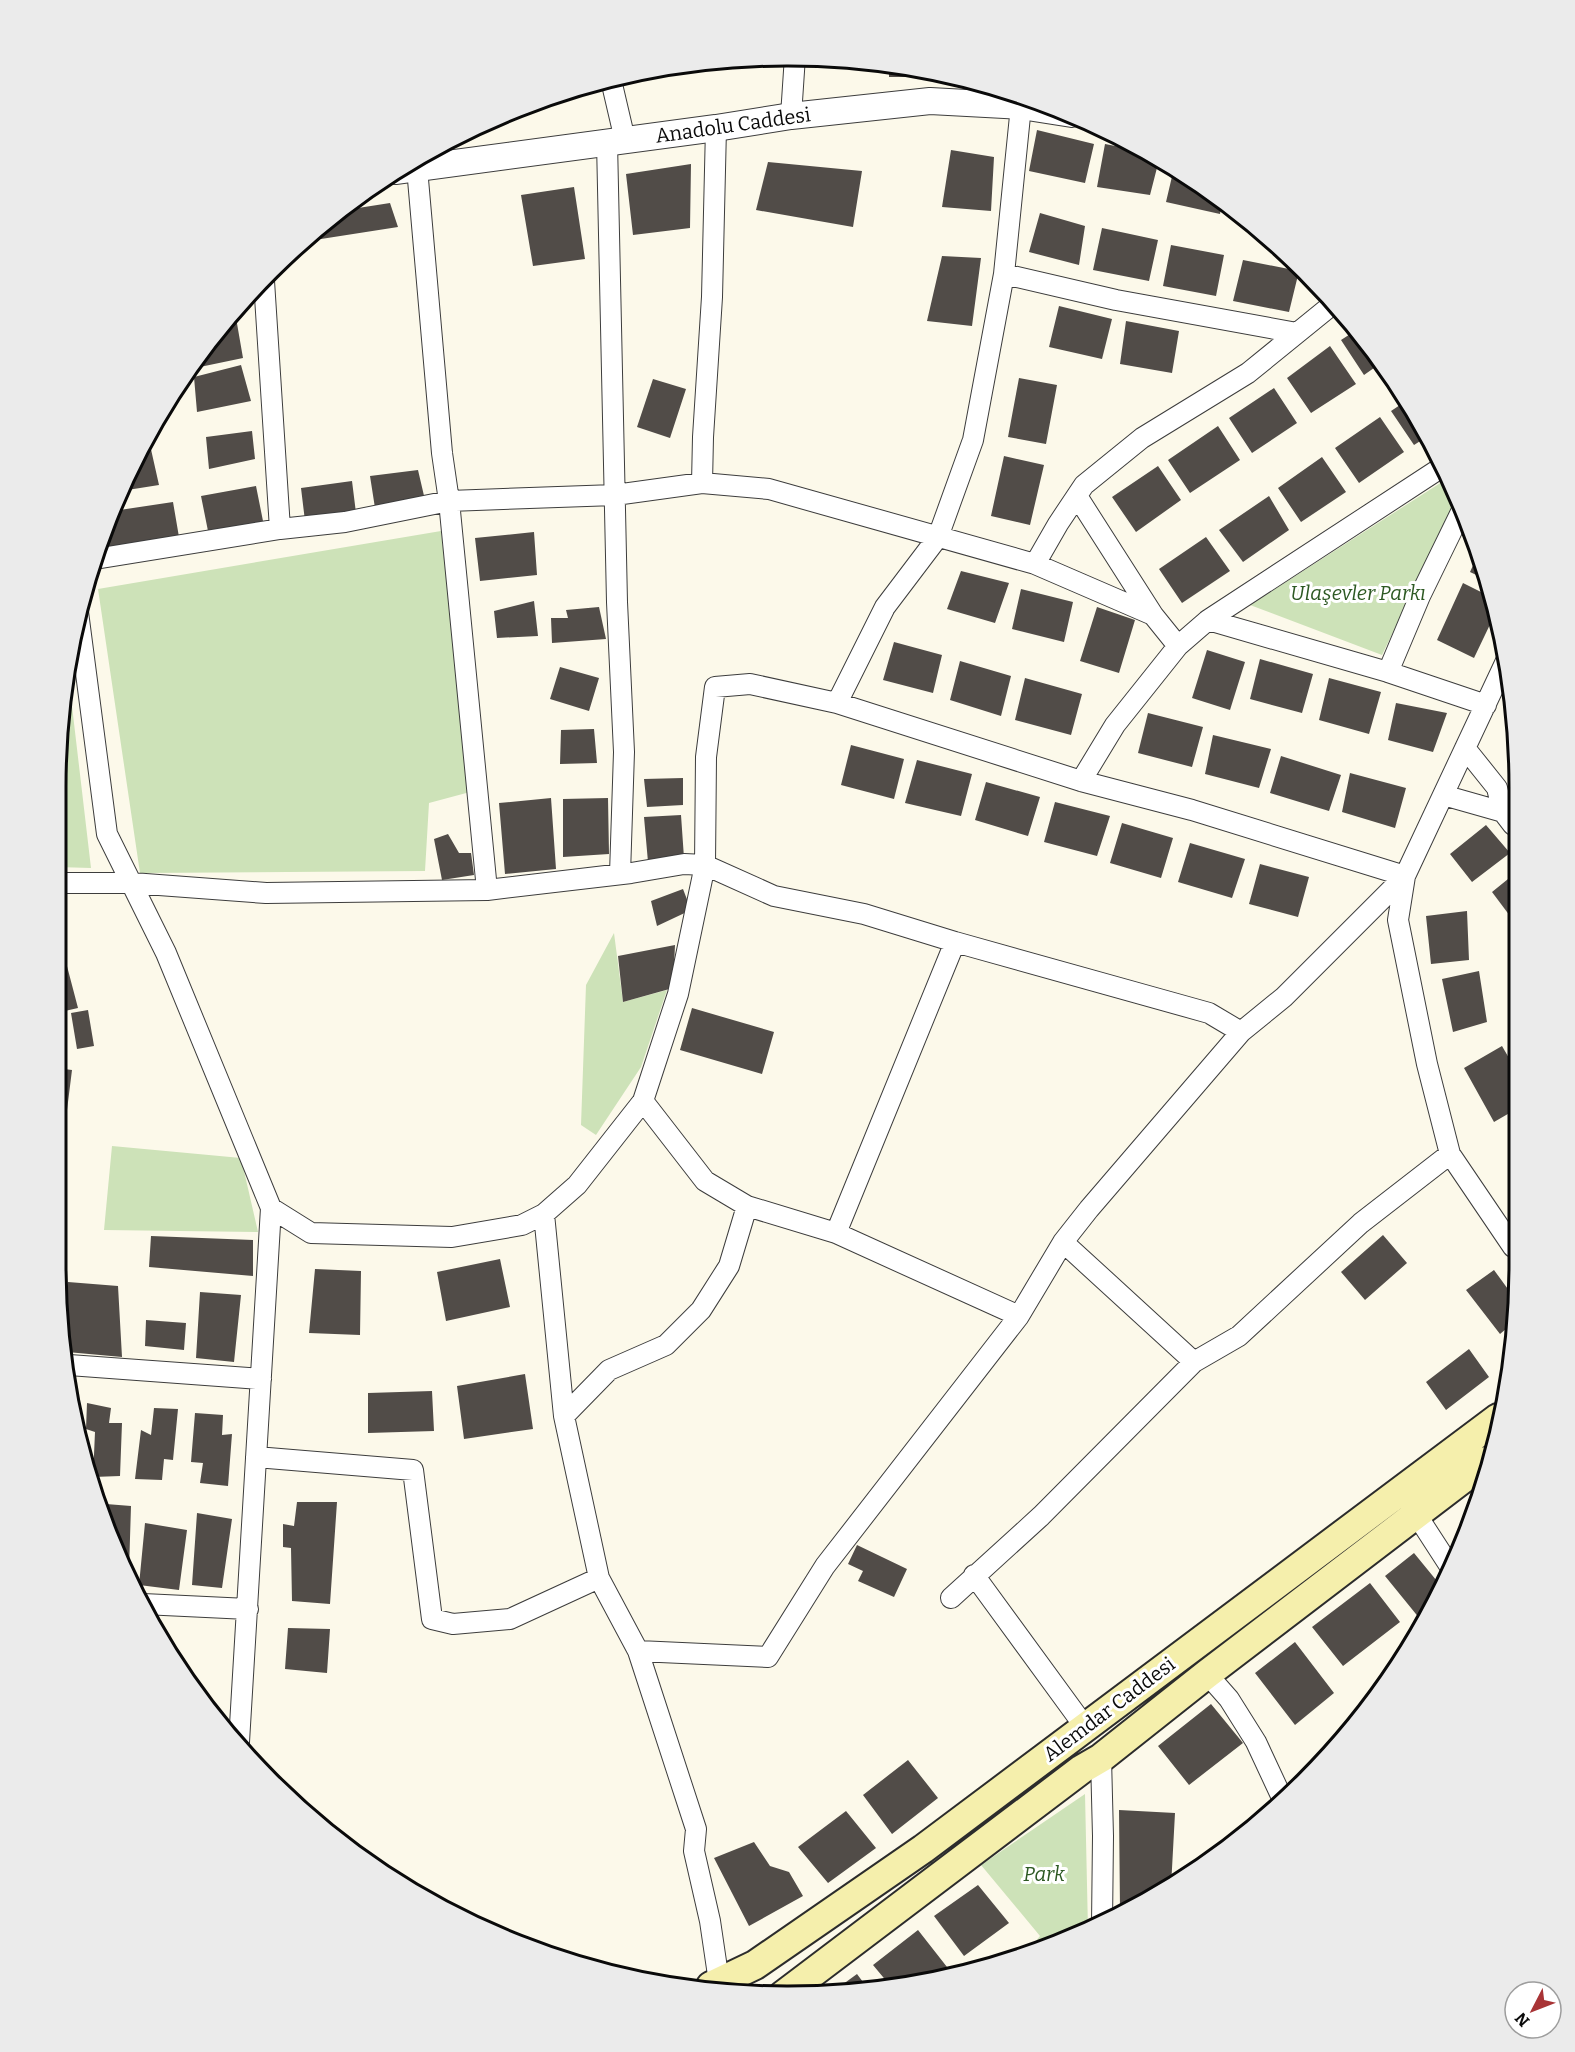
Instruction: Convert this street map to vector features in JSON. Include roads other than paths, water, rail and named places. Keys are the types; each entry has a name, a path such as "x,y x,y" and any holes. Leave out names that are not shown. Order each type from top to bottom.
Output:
{"main road":[{"name":"Alemdar Caddesi","path":"725,1983 755,1965 922,1849 1491,1424"},
{"name":"Alemdar Caddesi","path":"796,1986 1082,1769 1101,1758 1480,1466"}],"street":[{"path":"791,116 794,66"},
{"path":"612,88 616,141 615,495 624,752 620,874"},
{"name":"Anadolu Caddesi","path":"419,168 791,116 930,101 1027,107"},
{"path":"837,703 885,607 938,537 974,440 1004,274 1021,106"},
{"path":"702,483 712,297 716,128"},
{"path":"407,176 449,501 487,890"},
{"path":"1004,274 1116,300 1297,333"},
{"path":"265,291 280,529"},
{"path":"1035,564 1084,485 1142,438 1248,373 1327,309"},
{"path":"1081,781 1115,725 1178,646 1208,620 1436,471"},
{"path":"104,558 280,529 345,522 449,501 615,495 702,483 769,489 1035,564 1154,615"},
{"path":"1077,496 1154,615 1178,646"},
{"path":"1388,672 1420,596 1457,520"},
{"path":"1208,620 1388,672 1485,705"},
{"path":"82,640 107,834 166,953 270,1208 240,1733"},
{"path":"1500,674 1405,876 1398,920 1427,1064 1450,1154 1509,1241"},
{"path":"270,1208 311,1233 452,1237 522,1225 544,1214 577,1185 643,1101 678,994 705,865 706,757 715,687 750,684 837,703 1081,781 1192,810 1405,876"},
{"path":"1465,748 1497,788 1508,819"},
{"path":"1443,795 1508,819"},
{"path":"66,883 132,883 266,893 487,890 684,864 705,865 774,896 864,914 954,942 1209,1013 1241,1032"},
{"path":"638,1651 768,1657 825,1566 1019,1317 1063,1242 1241,1032 1284,997 1405,876"},
{"path":"836,1233 954,942"},
{"path":"643,1101 705,1182 747,1206 836,1233 1019,1317"},
{"path":"951,1598 1041,1516 1194,1362 1239,1335 1361,1223 1450,1154"},
{"path":"564,1416 609,1370 666,1345 701,1310 729,1266 747,1206"},
{"path":"544,1214 564,1416 599,1578 638,1651 696,1829 694,1851 710,1920 718,1982"},
{"path":"1063,1242 1194,1362"},
{"path":"73,1365 261,1379"},
{"path":"256,1457 413,1470 432,1619 453,1624 510,1619 599,1578"},
{"path":"1416,1514 1446,1560"},
{"path":"974,1575 1085,1727"},
{"path":"151,1604 248,1609"},
{"path":"1207,1674 1229,1699 1256,1742 1279,1792"},
{"path":"1101,1758 1102,1914"}],"park label":[{"name":"Ulaşevler Parkı","path":"1358,593"},
{"name":"Park","path":"1044,1874"}]}
